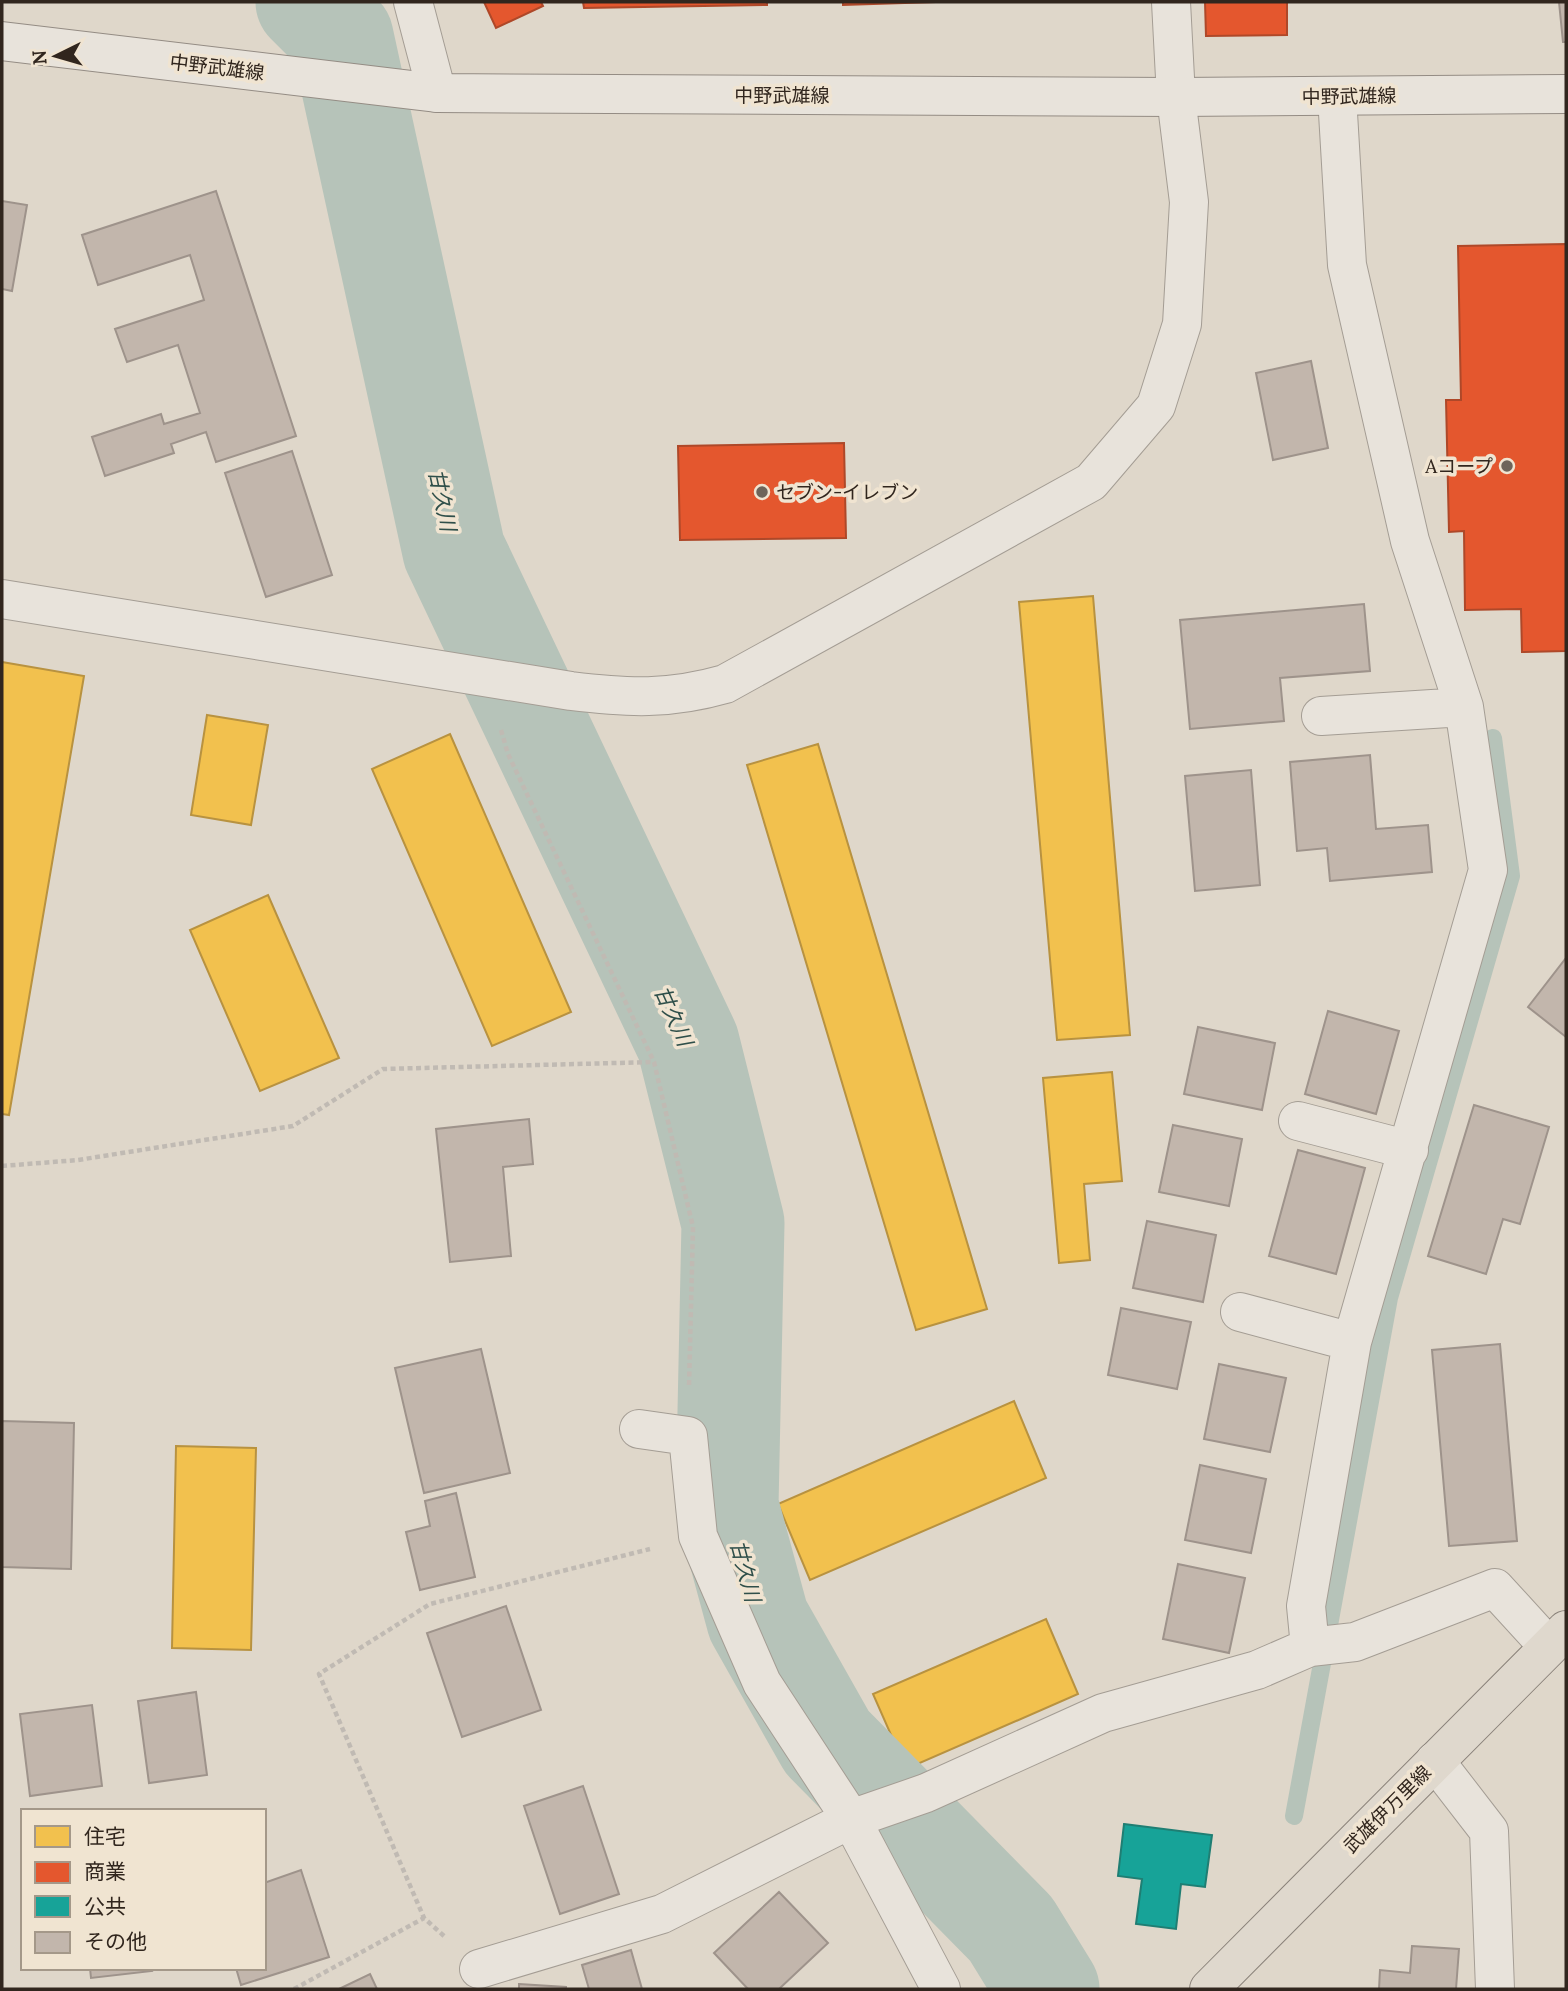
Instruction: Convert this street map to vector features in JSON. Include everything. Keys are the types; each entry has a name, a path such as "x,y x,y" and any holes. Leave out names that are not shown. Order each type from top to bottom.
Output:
{"main road":[{"name":"武雄伊万里線","path":"1209,1989 1557,1638"}],"street":[{"path":"413,2 438,93"},
{"path":"2,599 487,678 634,699 687,695 725,684 1090,482 1156,406 1182,324 1189,202 1176,97 1171,2"},
{"name":"中野武雄線","path":"2,41 438,93 1176,97 1566,94"},
{"path":"1310,1647 1306,1606 1352,1342 1488,870 1464,707 1410,541 1347,265 1337,96"},
{"path":"1321,716 1464,707"},
{"path":"1298,1121 1409,1150"},
{"path":"1240,1312 1352,1342"},
{"path":"639,1429 688,1436 698,1536 762,1683 851,1819 941,1989"},
{"path":"479,1969 662,1914 851,1819 926,1793 1103,1713 1257,1670 1310,1647 1355,1642 1495,1588 1557,1638"},
{"path":"1435,1761 1489,1831 1494,1989"}],"path":[{"path":"487,678 508,754 654,1062 693,1227 688,1436"},
{"path":"2,1166 78,1160 293,1126 383,1069 654,1062"},
{"path":"479,1969 424,1918 320,1674 430,1604 698,1536"},
{"path":"293,1989 424,1918"}],"building: 住宅":[{"path":"1093,596 1130,1035 1057,1040 1019,602"},
{"path":"2,662 84,676 9,1115 2,1114"},
{"path":"207,715 268,725 251,825 191,815"},
{"path":"450,734 571,1012 492,1046 372,769"},
{"path":"818,744 987,1309 916,1330 747,765"},
{"path":"268,895 339,1058 260,1091 190,930"},
{"path":"1112,1072 1122,1181 1084,1184 1090,1260 1059,1263 1043,1078"},
{"path":"1014,1401 1046,1478 810,1580 778,1504"},
{"path":"176,1446 256,1448 251,1650 172,1648"},
{"path":"1046,1619 1078,1694 906,1769 873,1694"}],"building: 商業":[{"path":"484,2 541,2 543,6 496,28"},
{"path":"583,2 767,2 767,5 584,8"},
{"path":"843,2 936,2 843,5"},
{"path":"1205,2 1287,2 1287,35 1206,36"},
{"name":"Aコープ","path":"1566,244 1566,651 1522,652 1521,609 1465,610 1464,531 1449,532 1446,400 1461,400 1458,246"},
{"name":"セブン-イレブン","path":"844,443 846,538 680,540 678,446"}],"building: 公共":[{"path":"1124,1824 1212,1835 1205,1887 1181,1884 1176,1929 1136,1924 1142,1879 1118,1876"}],"building: その他":[{"path":"1559,2 1566,2 1566,42 1563,42"},
{"path":"216,191 296,436 216,462 206,432 171,444 174,453 105,476 92,437 161,414 164,424 200,413 178,345 127,362 115,329 204,300 190,255 98,285 82,235"},
{"path":"2,201 27,205 12,291 2,289"},
{"path":"1311,361 1328,448 1273,460 1256,373"},
{"path":"292,451 332,575 266,597 225,473"},
{"path":"1364,604 1370,671 1280,678 1284,721 1190,729 1180,620"},
{"path":"1370,755 1376,829 1428,825 1432,872 1330,881 1327,848 1297,851 1290,762"},
{"path":"1251,770 1260,885 1195,891 1185,776"},
{"path":"1566,958 1566,1037 1528,1007"},
{"path":"1328,1011 1399,1031 1376,1114 1305,1094"},
{"path":"1198,1027 1275,1043 1262,1110 1184,1094"},
{"path":"1474,1105 1549,1127 1520,1224 1503,1219 1486,1274 1428,1256"},
{"path":"529,1119 533,1164 503,1167 511,1256 450,1262 436,1129"},
{"path":"1173,1125 1242,1139 1229,1206 1159,1192"},
{"path":"1298,1150 1365,1168 1336,1274 1269,1256"},
{"path":"1147,1221 1216,1235 1203,1302 1133,1288"},
{"path":"1121,1308 1191,1322 1177,1389 1108,1375"},
{"path":"1500,1344 1517,1541 1449,1546 1432,1350"},
{"path":"481,1349 510,1473 424,1493 395,1368"},
{"path":"1219,1364 1286,1378 1270,1452 1204,1439"},
{"path":"2,1421 74,1423 71,1569 2,1567"},
{"path":"1200,1465 1266,1479 1251,1553 1185,1540"},
{"path":"456,1493 475,1577 420,1590 406,1532 430,1526 425,1501"},
{"path":"1178,1564 1245,1578 1229,1653 1163,1639"},
{"path":"506,1606 541,1710 462,1737 427,1633"},
{"path":"196,1692 207,1775 149,1783 138,1701"},
{"path":"92,1705 102,1786 30,1796 20,1714"},
{"path":"583,1786 619,1894 560,1914 524,1806"},
{"path":"301,1870 329,1957 241,1985 237,1970 266,1970 266,1882"},
{"path":"779,1892 828,1943 779,1989 748,1989 714,1953"},
{"path":"1412,1946 1459,1949 1456,1989 1379,1989 1380,1970 1410,1973"},
{"path":"631,1950 642,1989 589,1989 582,1965"},
{"path":"90,1970 152,1971 91,1978"},
{"path":"370,1974 377,1989 339,1989"},
{"path":"519,1984 566,1987 566,1989 519,1989"}],"waterway":[{"name":"甘久川","path":"307,2 342,37 454,551 688,1043 733,1223 727,1506 758,1620 827,1742 1011,1929 1048,1989"},
{"path":"1294,1816 1389,1298 1511,876 1493,738"}],"place":[{"name":"Aコープ","path":"1507,466"},
{"name":"セブン-イレブン","path":"762,492"}]}
